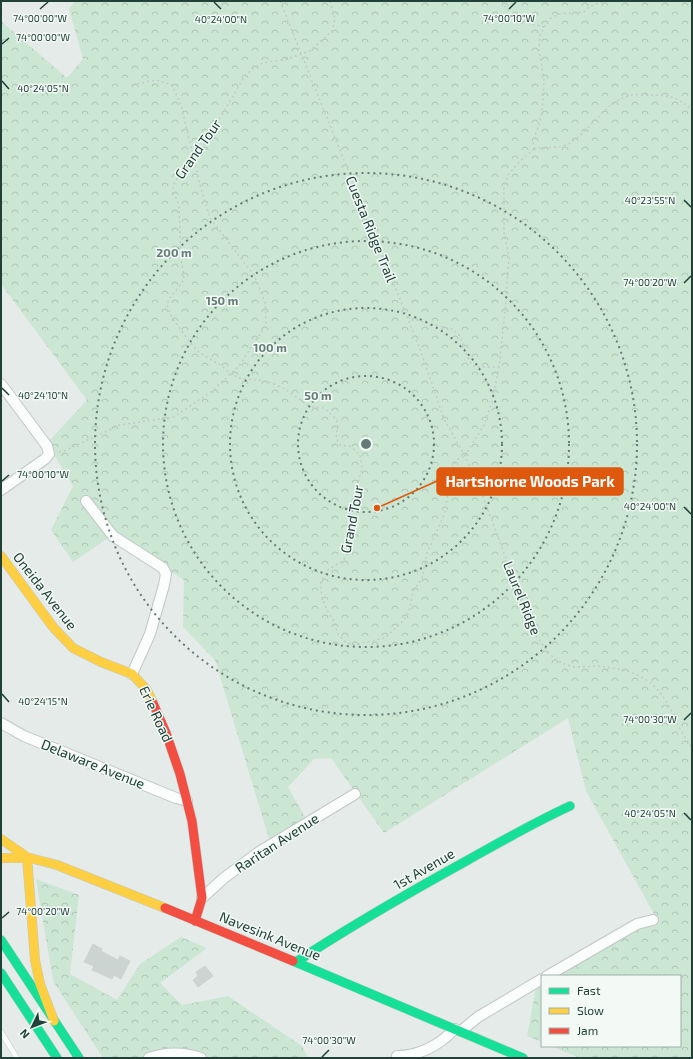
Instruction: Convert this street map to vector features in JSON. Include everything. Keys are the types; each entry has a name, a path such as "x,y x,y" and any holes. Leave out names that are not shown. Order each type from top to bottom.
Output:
{"main road":[{"name":"Oneida Avenue","path":"1,556 53,627 73,648 101,662 132,674"},
{"name":"Erie Road","path":"132,674 147,690 166,732 187,801 192,821 202,898 195,921"},
{"name":"1st Avenue","path":"296,962 440,875 550,815 570,806"},
{"path":"1,839 11,844 27,857 35,960 42,991 54,1021"},
{"name":"Navesink Avenue","path":"1,858 27,857 76,871 523,1058"},
{"path":"1,940 79,1058"},
{"path":"1,973 57,1058"}],"street":[{"path":"1,384 47,446 49,454 45,459 1,490"},
{"name":"Erie Road","path":"86,502 113,536 163,568 166,574 150,634 132,674"},
{"name":"Delaware Avenue","path":"1,722 24,736 176,798 187,801"},
{"name":"Raritan Avenue","path":"202,898 224,878 259,852 355,794"},
{"path":"549,975 637,924 653,920"},
{"path":"396,1057 409,1056 427,1050 478,1017 541,980"},
{"path":"149,1058 159,1055 177,1054 192,1055 201,1058"}],"lane":[{"path":"1,984 11,989"},
{"path":"1,1032 18,1058"}],"path":[{"name":"Cuesta Ridge Trail","path":"280,1 420,349 444,419 465,456"},
{"name":"Grand Tour","path":"330,1 335,19 332,31 310,51 280,61 263,63 252,69 243,79 209,137 173,186 174,194 179,205 181,258 184,278 182,283 169,299 168,308 172,318 197,351 222,366 230,374 242,379 272,383 285,389 309,406 323,408 328,411 336,419 338,424 336,438 340,445 349,446 360,455 362,468 353,501 348,551 343,561 329,569 324,574 321,582 322,597 334,621 338,634 345,642 352,645 385,638 402,622 409,612 412,592 422,578 427,554 444,515 453,467 458,459 465,456"},
{"path":"502,1 512,16 522,21 544,26"},
{"path":"534,149 533,141 540,122 543,103 544,79 539,49 540,36 544,26 551,18 559,14 584,12 590,6 607,1"},
{"path":"49,454 64,451 120,425 174,417 212,391 239,366 266,325 265,302 254,275 210,218 193,159 181,105 172,85 156,80 136,84"},
{"path":"465,456 484,425 492,402 499,367 505,312 508,257 504,232 504,187 508,175 519,162 534,149 557,148 569,144 585,131 609,106 620,99 633,95 670,96 679,99 692,110"},
{"path":"407,317 452,329 460,336 467,356 476,367 499,367"},
{"name":"Laurel Ridge","path":"465,456 500,540 528,620 534,633 544,646 556,660 574,667 598,666 614,668 625,670 640,676 660,692 671,710 675,721 692,748"}],"green space":[{"path":"75,1 692,1 692,1058 580,1058 553,1047 681,1047 681,975 549,975 654,914 586,791 568,718 384,833 331,758 314,759 288,787 306,819 270,842 215,660 183,627 184,580 114,534 73,562 51,530 73,486 47,443 87,400 1,284 1,21 67,78 83,59 69,9"},
{"path":"36,879 79,895 70,974 117,1000 140,964 181,937 207,948 160,983 182,1005 228,996 302,1046 308,1058 103,1058 53,981"},
{"path":"541,980 541,1042 527,1036 537,982"}],"building":[{"path":"93,944 102,949 101,951 118,960 120,956 130,961 121,979 114,975 112,979 92,970 94,966 84,962"},
{"path":"205,966 213,976 198,987 193,980 198,976 196,972"}],"traffic: fast":[{"path":"296,962 425,884 519,832 570,806"},
{"path":"1,940 79,1058"},
{"path":"293,961 523,1058"},
{"path":"1,973 57,1058"}],"traffic: slow":[{"path":"1,556 53,627 73,648 101,662 132,674 147,690 153,703"},
{"path":"1,839 27,857 35,960 40,984 54,1021"},
{"path":"1,858 30,858 57,865 165,908"}],"traffic: jam":[{"path":"153,703 166,733 180,774 192,821 202,898 195,921"},
{"path":"165,908 293,961"}],"place":[{"name":"Hartshorne Woods Park","path":"377,508"}]}
